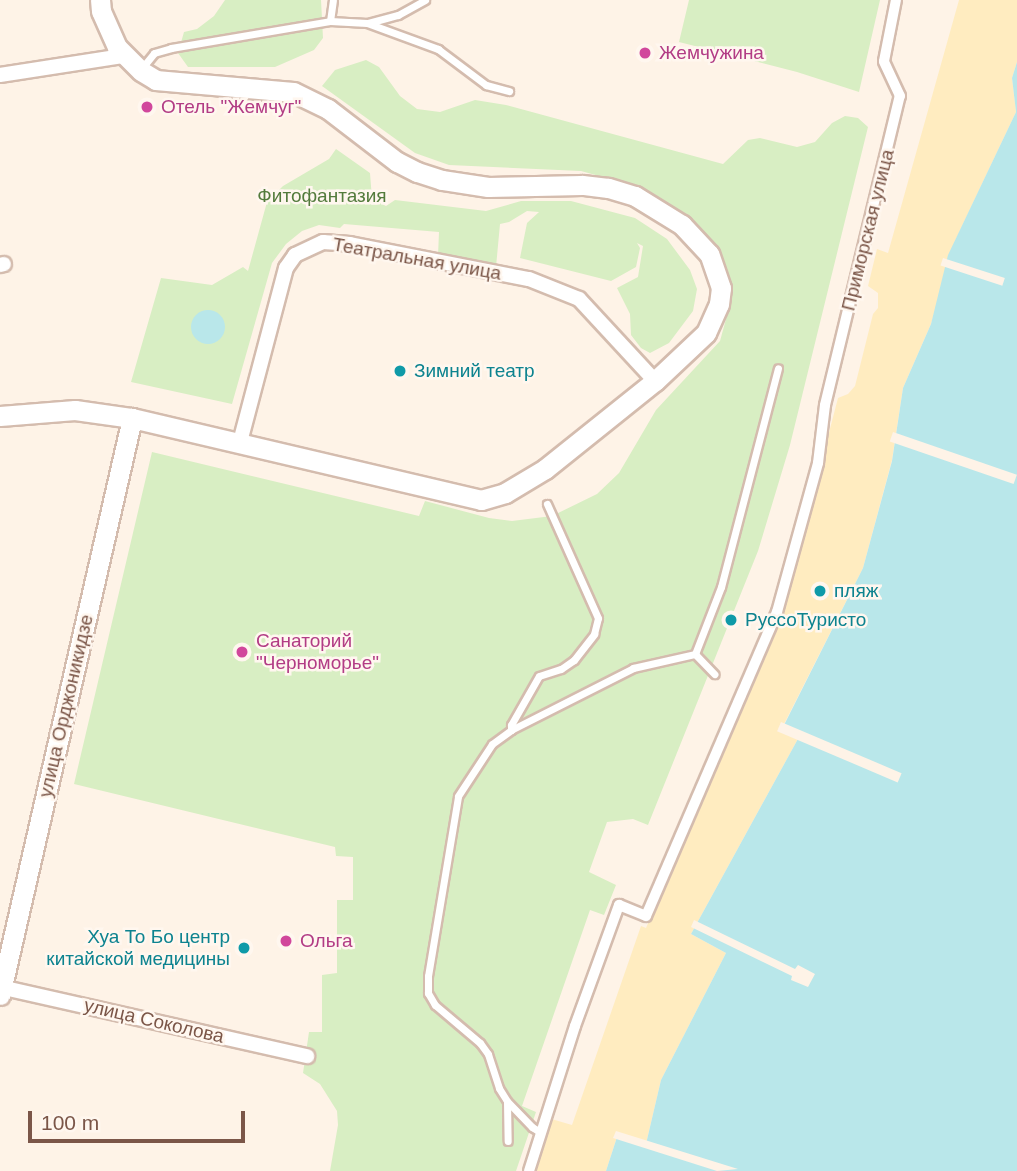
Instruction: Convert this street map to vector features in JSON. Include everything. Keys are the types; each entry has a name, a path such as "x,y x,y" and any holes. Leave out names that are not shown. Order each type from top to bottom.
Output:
{"main road":[{"path":"0,416 75,410 132,418 240,442 451,496 481,500 505,493 545,469 660,377 706,333 716,313 721,288 709,254 682,225 635,196 608,188 488,187 443,180 397,162 328,109 293,92 172,83 141,71 123,56 112,37 100,0"},
{"name":"улица Орджоникидзе","path":"1,990 132,418"}],"street":[{"name":"Приморская улица","path":"540,1132 619,905 646,916 777,612 818,463 825,405 900,96 884,61 897,0"},
{"path":"0,75 123,56"},
{"name":"Театральная улица","path":"240,442 286,268 295,256 323,242 350,244 529,279 579,299 660,377"},
{"name":"улица Соколова","path":"1,990 307,1056"},
{"path":"529,1171 540,1132"}],"lane":[{"path":"330,21 333,0"},
{"path":"367,23 398,15 425,0"},
{"path":"141,71 154,53 171,48 330,21 367,23 438,48 486,85 509,91"},
{"path":"695,654 721,587 778,368"},
{"path":"511,730 511,725 540,676 561,669 574,660 594,634 598,618 547,504"},
{"path":"695,654 714,674"},
{"path":"540,1132 532,1127 499,1088 488,1054 480,1043 435,1005 428,993 428,976 458,796 492,744 511,730 633,668 695,654"},
{"path":"508,1101 508,1141"}],"green space":[{"path":"225,0 321,0 323,38 314,50 275,67 188,67 178,53 184,32 197,29 214,16"},
{"path":"689,0 880,0 859,92 797,72 679,42"},
{"path":"366,60 379,67 400,96 417,109 440,112 475,100 506,105 723,164 748,140 760,138 797,147 815,142 832,123 845,116 858,118 868,127 790,445 758,551 648,825 633,819 607,822 589,872 616,885 604,915 590,910 522,1106 536,1112 516,1171 330,1171 338,1125 337,1111 320,1084 303,1073 309,1032 322,1032 322,975 337,973 337,900 353,900 353,857 336,856 335,847 74,784 152,452 419,516 425,501 489,518 512,521 552,516 597,494 619,473 656,410 720,341 729,308 730,281 719,249 689,218 639,187 581,171 449,165 415,153 322,86 335,70"},
{"name":"Фитофантазия","path":"336,149 370,173 372,199 386,206 395,200 486,211 521,201 571,201 635,218 667,239 690,270 697,289 693,311 669,343 650,353 641,348 631,335 630,314 617,288 638,277 643,246 637,243 640,248 636,267 611,281 520,258 527,223 539,212 527,211 509,222 500,224 496,267 438,256 439,232 344,224 340,228 319,225 302,231 286,244 272,263 232,404 131,382 161,278 212,285 243,267 248,271 267,202 283,186 329,159"}],"sand":[{"name":"пляж","path":"959,0 1017,0 1017,62 1012,78 1016,112 955,241 931,324 903,388 892,460 863,568 782,728 799,737 691,934 726,953 661,1080 646,1144 618,1134 606,1171 533,1171 548,1118 572,1125 641,926 646,928 782,613 838,398 848,394 855,386 873,314 878,308 878,293 868,286 877,249 888,253"}],"water":[{"path":"1017,62 1017,1171 606,1171 618,1134 646,1144 661,1080 726,953 691,934 799,737 782,729 863,568 892,461 903,388 931,324 948,255 1016,112 1012,78"},
{"path":"208,310 220,315 225,327 220,339 208,344 196,339 191,327 196,315"}],"pier":[{"path":"943,258 1005,278 1002,286 941,266"},
{"path":"893,432 1017,475 1014,484 890,441"},
{"path":"781,722 902,773 898,782 777,731"},
{"path":"694,920 795,969 798,965 815,974 808,987 791,980 792,976 691,927"},
{"path":"616,1131 738,1169 717,1171 613,1138"}],"place":[{"name":"Жемчужина","path":"645,53"},
{"name":"Отель \"Жемчуг\"","path":"147,107"},
{"name":"Зимний театр","path":"400,371"},
{"name":"пляж","path":"820,591"},
{"name":"РуссоТуристо","path":"731,620"},
{"name":"Санаторий \"Черноморье\"","path":"242,652"},
{"name":"Ольга","path":"286,941"},
{"name":"Хуа То Бо центр китайской медицины","path":"244,948"}]}
